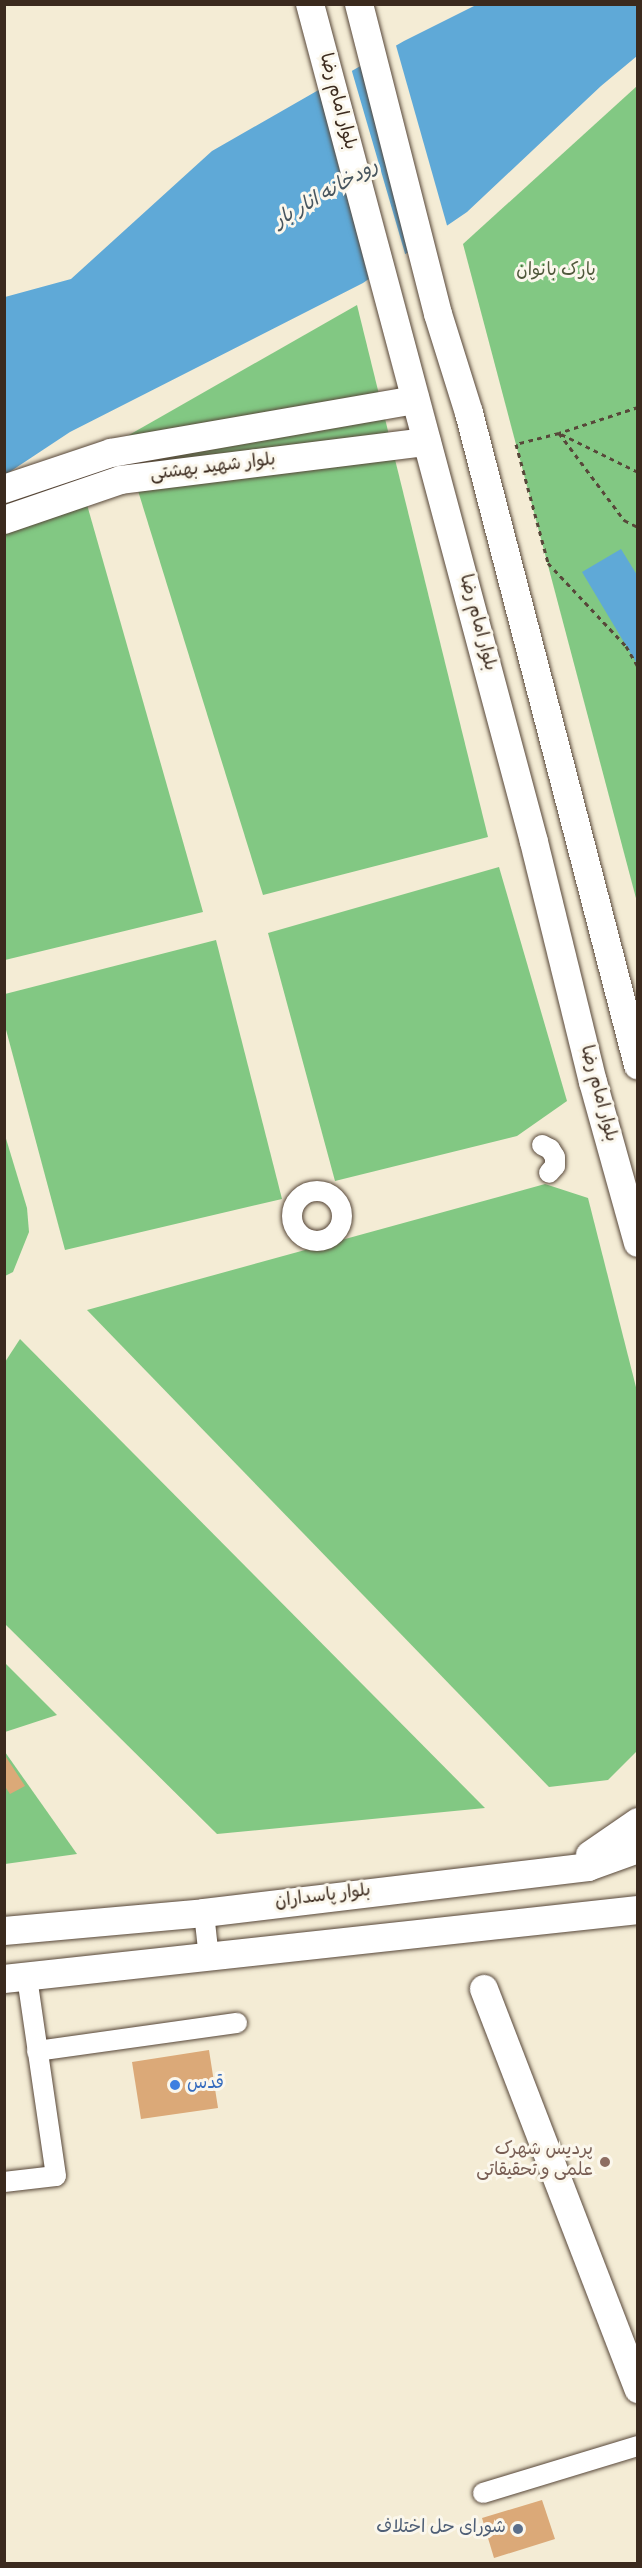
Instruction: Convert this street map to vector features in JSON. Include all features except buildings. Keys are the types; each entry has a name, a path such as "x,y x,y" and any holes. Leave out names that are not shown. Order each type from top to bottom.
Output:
{"main road":[{"path":"359,4 438,314 469,413 638,1065"},
{"name":"بلوار امام رضا","path":"311,8 638,1243"},
{"name":"بلوار شهید بهشتی","path":"4,489 111,453 415,400"},
{"name":"بلوار شهید بهشتی","path":"4,520 121,480 427,442"},
{"path":"568,1869 638,1822"},
{"name":"بلوار پاسداران","path":"4,1931 204,1913 588,1867 638,1849"},
{"path":"16,1978 638,1910"},
{"path":"484,1989 638,2389"}],"street":[{"path":"542,1145 550,1149 555,1157 555,1166 549,1173"},
{"path":"204,1913 209,1958"},
{"path":"4,2182 56,2176 37,2051 39,2019 16,1978"},
{"path":"37,2051 237,2023"},
{"path":"483,2493 638,2446"}],"path":[{"path":"638,406 559,433 516,444 548,563 626,646 638,667"},
{"path":"559,433 638,472"},
{"path":"559,433 624,520 638,527"}],"green space":[{"name":"پارک بانوان","path":"637,86 637,902 463,244"},
{"path":"357,305 488,837 263,895 122,439"},
{"path":"74,459 203,912 5,960 5,504"},
{"path":"499,867 567,1101 517,1136 335,1181 268,933"},
{"path":"216,940 282,1199 65,1250 5,1026 5,994"},
{"path":"4,1132 27,1208 29,1232 13,1272 5,1276"},
{"path":"545,1184 588,1198 638,1395 637,1751 608,1780 549,1787 87,1310"},
{"path":"20,1339 485,1808 217,1834 5,1624 5,1362"},
{"path":"5,1663 57,1715 5,1732"},
{"path":"5,1752 77,1854 5,1864"}],"water":[{"name":"رودخانه انار بار","path":"476,5 637,5 637,56 601,86 467,212 363,283 70,432 5,475 5,297 71,279 212,151 404,41"},
{"path":"621,549 637,575 637,664 582,572"}],"pier":[{"path":"395,42 448,229 419,248 366,59"},
{"path":"351,68 406,257 375,279 320,86"}],"place":[{"name":"قدس","path":"175,2085"},
{"name":"پردیس شهرک علمی و تحقیقاتی","path":"605,2162"},
{"name":"شورای حل اختلاف","path":"518,2529"}]}
